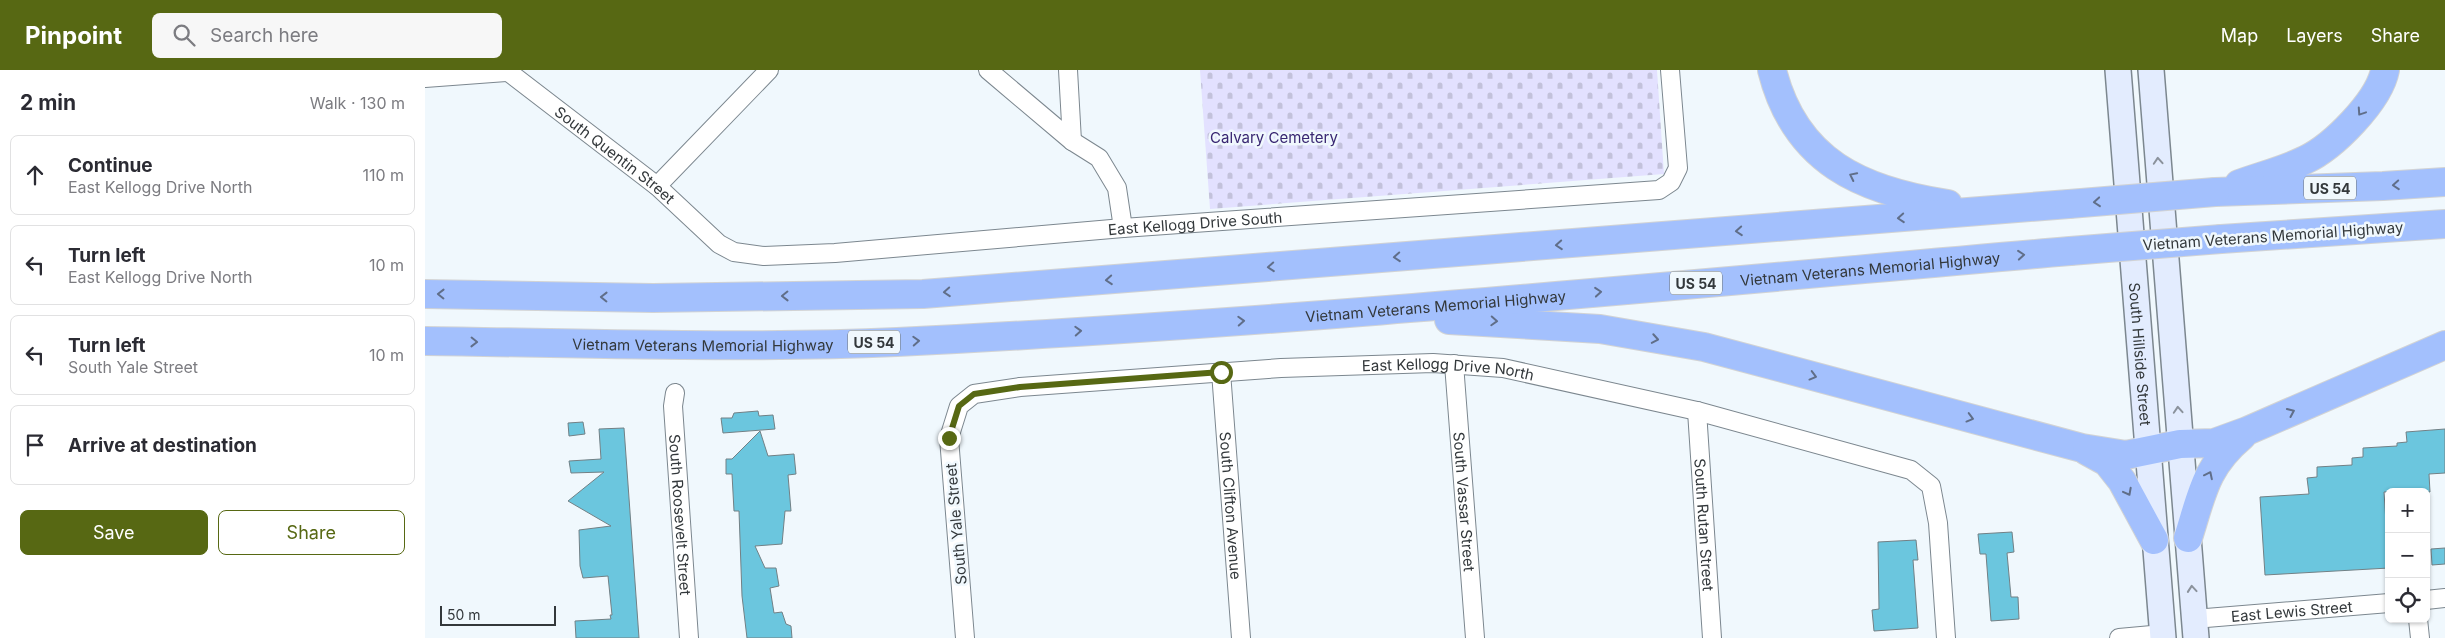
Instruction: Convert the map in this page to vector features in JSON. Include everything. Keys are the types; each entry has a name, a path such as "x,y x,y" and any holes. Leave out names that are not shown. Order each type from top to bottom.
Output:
{"highway":[{"path":"1772,70 1780,96 1801,134 1817,152 1838,169 1889,193 1984,209"},
{"path":"2215,192 2306,160 2353,125 2383,80 2385,70"},
{"name":"US 54","path":"425,294 653,298 923,294 2215,192 2445,182"},
{"name":"Vietnam Veterans Memorial Highway","path":"425,342 672,345 893,342 1323,316 2070,251 2445,224"},
{"path":"1323,316 1490,321 1600,329 1704,347 2082,448 2126,455 2181,444 2214,444 2445,345"},
{"path":"2188,538 2208,475 2223,452 2247,431"},
{"path":"2082,448 2107,462 2123,481 2154,540"}],"main road":[{"name":"South Hillside Street","path":"2118,70 2163,636"},
{"path":"2151,70 2195,628"}],"street":[{"path":"657,186 769,70"},
{"path":"988,70 1072,140 1099,158 1117,188 1123,228"},
{"path":"1068,70 1072,140"},
{"name":"East Kellogg Drive South","path":"719,244 734,252 764,256 787,256 1123,228 1659,190 1671,182 1678,168 1670,70"},
{"path":"425,78 506,71"},
{"name":"South Quentin Street","path":"506,71 657,186 719,244"},
{"name":"East Kellogg Drive North","path":"957,412 959,406 974,394 1011,388 1281,368 1454,364 1503,368 1697,411 1911,470 1931,486 1938,522 1946,638"},
{"name":"South Vassar Street","path":"1454,364 1475,638"},
{"name":"South Clifton Avenue","path":"1221,372 1241,638"},
{"name":"South Roosevelt Street","path":"675,393 673,406 689,638"},
{"name":"South Rutan Street","path":"1697,411 1712,638"},
{"name":"South Yale Street","path":"957,412 949,438 965,638"},
{"path":"2430,600 2445,598"},
{"name":"East Lewis Street","path":"2195,628 2385,604"},
{"path":"2418,623 2419,638"},
{"path":"2119,638 2163,636"}],"green space":[{"name":"Calvary Cemetery","path":"1200,70 1657,70 1664,174 1210,209"}],"building":[{"path":"758,411 759,416 773,415 775,429 723,433 721,418 732,418 734,413"},
{"path":"583,422 585,434 569,436 568,423"},
{"path":"624,428 639,638 576,638 575,621 611,619 610,615 612,615 608,576 583,578 580,566 579,530 611,526 568,501 604,472 571,473 569,461 601,459 599,429"},
{"path":"2445,429 2445,473 2429,474 2430,488 2385,488 2385,568 2265,575 2260,497 2309,494 2307,478 2317,477 2317,467 2352,465 2352,458 2363,457 2363,448 2397,446 2397,443 2407,442 2406,432"},
{"path":"760,431 768,456 794,454 796,474 788,475 791,511 785,511 782,544 755,546 765,568 776,568 779,586 770,588 774,613 782,612 786,624 791,626 792,638 747,638 742,596 739,511 734,511 732,474 726,474 726,459 732,459"},
{"path":"2012,532 2014,552 2007,553 2011,597 2018,597 2019,619 1991,621 1986,554 1980,554 1978,534"},
{"path":"1916,540 1918,560 1913,560 1918,628 1874,631 1872,610 1879,609 1878,542"},
{"path":"2445,548 2445,564 2432,565 2431,549"}],"route":[{"path":"949,438 959,406 974,394 1020,387 1221,372"}]}
